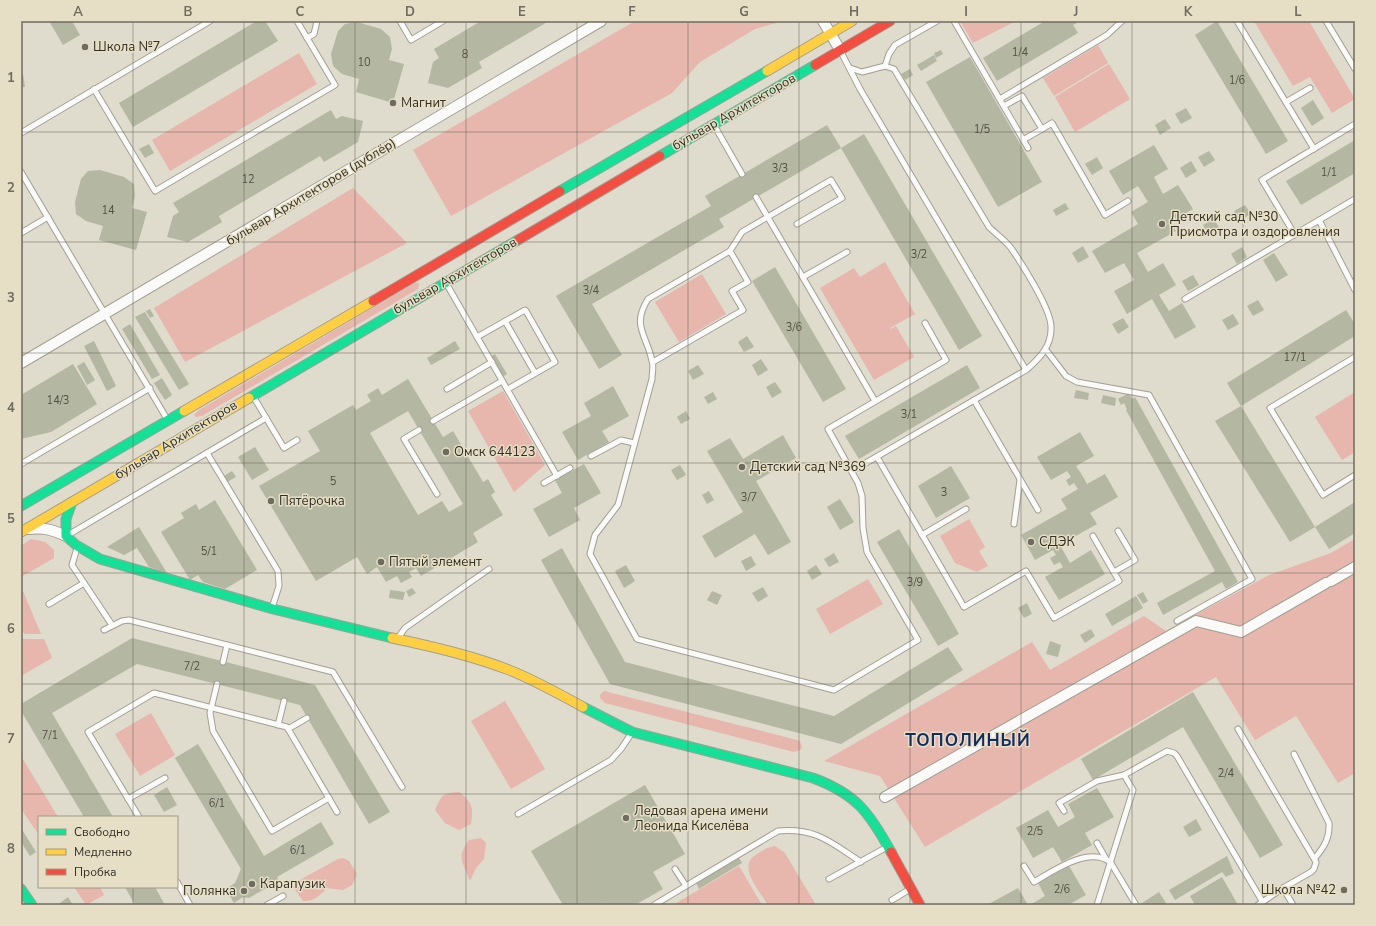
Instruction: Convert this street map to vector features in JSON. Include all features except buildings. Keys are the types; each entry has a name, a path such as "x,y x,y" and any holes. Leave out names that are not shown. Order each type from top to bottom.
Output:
{"main road":[{"name":"бульвар Архитекторов","path":"21,506 852,21"},
{"name":"бульвар Архитекторов","path":"23,530 890,21"},
{"path":"72,502 66,513 64,525 67,537 78,548 89,555 272,609 456,652 494,664 533,680 609,722 632,732 813,778 831,785 851,796 865,812 887,846 920,905"},
{"path":"21,889 32,905"}],"street":[{"name":"бульвар Архитекторов (дублёр)","path":"21,364 601,21"},
{"path":"823,21 840,50"},
{"path":"23,530 46,529 67,537"},
{"path":"885,797 1196,621 1241,632 1355,567"}],"lane":[{"path":"21,133 210,21"},
{"path":"94,89 155,191 335,85 297,21"},
{"path":"307,38 314,34 317,21"},
{"path":"400,21 411,40 443,21"},
{"path":"885,66 889,54 896,45 937,21"},
{"path":"954,21 1028,148"},
{"path":"1000,99 1106,35 1122,21"},
{"path":"1237,21 1314,149"},
{"path":"1326,21 1355,69"},
{"path":"840,50 860,90 1026,370"},
{"path":"850,68 862,72 885,66 894,69 989,227 1010,247 1048,311 1051,327 1046,350 1026,370 852,471"},
{"path":"1286,102 1310,88"},
{"path":"1004,106 1022,96 1042,129"},
{"path":"1023,140 1052,123 1105,214 1128,201"},
{"path":"713,124 742,174"},
{"path":"1295,234 1262,180 1355,124"},
{"path":"21,172 168,420"},
{"path":"797,224 842,198 831,180 742,232 730,251 648,299 644,306 640,322 641,332 653,362 652,379 618,505 594,535 590,554 637,639 834,690 918,640 867,552 863,528 862,496 852,471 828,429 946,360 925,324"},
{"path":"756,197 875,401"},
{"path":"1185,299 1355,199"},
{"path":"21,233 48,217"},
{"path":"1319,220 1355,290"},
{"path":"653,362 743,310 732,291 748,282 730,251"},
{"path":"803,278 847,252"},
{"path":"445,282 557,476"},
{"path":"477,337 525,310 530,318 555,362 508,389"},
{"path":"505,321 535,373"},
{"path":"1046,350 1066,376 1077,382 1149,395 1252,579 1177,621"},
{"path":"1355,357 1270,408 1324,494 1355,475"},
{"path":"446,389 492,362"},
{"path":"433,421 502,380"},
{"path":"21,464 150,388"},
{"path":"253,395 284,448 297,440"},
{"path":"974,400 1038,510"},
{"path":"67,537 266,418"},
{"path":"419,430 404,439 437,494"},
{"path":"591,456 621,440 634,443"},
{"path":"207,453 278,571 279,586 272,609"},
{"path":"877,457 964,607 1026,570 1054,618 1119,581 1093,536"},
{"path":"544,484 570,468"},
{"path":"1014,524 1020,480"},
{"path":"922,535 966,509"},
{"path":"1114,572 1135,560 1118,531"},
{"path":"78,548 72,565 112,625"},
{"path":"397,639 406,628 489,569"},
{"path":"49,604 84,584"},
{"path":"104,630 122,621 130,620 333,672 402,787"},
{"path":"223,662 227,645"},
{"path":"217,684 211,708 210,721 213,731 272,831 329,798"},
{"path":"138,816 88,732 154,693 278,725 288,729 336,812"},
{"path":"278,725 284,702"},
{"path":"288,729 307,718"},
{"path":"1238,729 1315,858 1316,866 1314,869 1262,901 1258,905"},
{"path":"518,814 611,760 621,749 632,732"},
{"path":"1064,811 1059,803 1097,781 1124,775 1163,752 1167,751 1174,753 1262,901"},
{"path":"1294,754 1329,823 1330,831 1327,842 1315,858"},
{"path":"1097,905 1109,861 1133,790 1124,775"},
{"path":"128,799 164,778"},
{"path":"654,905 778,831 796,830 817,834 861,862"},
{"path":"1097,843 1136,905"},
{"path":"829,879 887,846"},
{"path":"1024,866 1034,882 1066,864 1092,856 1109,861"},
{"path":"675,868 686,886"},
{"path":"178,884 190,905"},
{"path":"1283,888 1293,905"},
{"path":"892,900 910,889"},
{"path":"267,905 283,896"}],"shaded area":[{"path":"635,21 784,21 755,29 700,62 672,93 451,216 413,150"},
{"path":"960,21 1016,21 973,43"},
{"path":"1254,21 1309,21 1355,99 1332,113 1310,77 1293,86"},
{"path":"1098,45 1108,63 1054,96 1043,78"},
{"path":"299,53 317,84 170,171 152,140"},
{"path":"1109,64 1130,99 1075,132 1055,97"},
{"path":"353,188 407,243 185,362 154,308"},
{"path":"885,262 915,314 890,328 891,329 896,326 914,357 874,380 820,288 854,268 860,277"},
{"path":"702,274 726,314 679,342 655,302"},
{"path":"415,283 419,283 418,289 202,416 196,417 194,415 199,410"},
{"path":"503,391 545,465 514,492 468,411"},
{"path":"1355,392 1355,452 1342,460 1315,417"},
{"path":"969,519 985,547 979,551 988,566 977,572 955,563 940,536"},
{"path":"31,539 45,542 54,550 54,558 21,577 21,546"},
{"path":"1355,539 1355,773 1338,783 1296,716 1255,740 1216,677 925,847 880,776 824,761 1032,642 1050,670 1144,616 1166,631 1269,575 1331,553"},
{"path":"868,579 883,604 830,634 816,609"},
{"path":"23,591 41,634 25,634 22,631 21,592"},
{"path":"21,639 44,639 52,658 21,676"},
{"path":"604,691 797,740 800,741 802,748 794,752 605,703 600,698 600,695"},
{"path":"505,701 545,769 511,789 471,721"},
{"path":"151,713 175,755 140,776 115,734"},
{"path":"21,756 57,816 38,816 38,834 21,809"},
{"path":"459,792 469,802 472,809 472,814 471,824 459,830 445,823 435,810 443,796 449,793"},
{"path":"481,838 486,843 484,859 476,868 470,881 462,860 463,851 469,840"},
{"path":"775,846 785,853 816,905 768,905 751,878 749,865 751,859 757,854"},
{"path":"343,858 349,861 357,874 352,885 343,890 327,888 314,899 303,901 293,887 298,881 338,859"},
{"path":"739,866 762,905 673,905"},
{"path":"75,888 100,888 104,895 86,905"}],"traffic: fast":[{"path":"660,156 815,65"},
{"path":"560,191 767,71"},
{"path":"249,398 518,240"},
{"path":"21,506 184,411"},
{"path":"72,502 66,519 66,536 76,545 100,559 273,609 392,638"},
{"path":"583,707 632,732 813,778 828,784 851,798 860,806 876,826 891,852"},
{"path":"21,889 32,905"}],"traffic: slow":[{"path":"767,71 852,21"},
{"path":"184,411 373,301"},
{"path":"21,532 249,398"},
{"path":"392,638 451,651 509,670 547,687 583,707"}],"traffic: jam":[{"path":"815,65 890,21"},
{"path":"518,240 660,156"},
{"path":"373,301 560,191"},
{"path":"891,852 920,905"}],"place":[{"name":"Школа №7","path":"85,47"},
{"name":"Магнит","path":"393,103"},
{"name":"Детский сад №30 Присмотра и оздоровления","path":"1162,224"},
{"name":"Омск 644123","path":"446,452"},
{"name":"Детский сад №369","path":"742,467"},
{"name":"Пятёрочка","path":"271,501"},
{"name":"СДЭК","path":"1031,542"},
{"name":"Пятый элемент","path":"381,562"},
{"name":"Ледовая арена имени Леонида Киселёва","path":"626,818"},
{"name":"Карапузик","path":"252,884"},
{"name":"Школа №42","path":"1344,890"},
{"name":"Полянка","path":"244,891"}],"district":[{"name":"ТОПОЛИНЫЙ","path":"968,740"}]}
